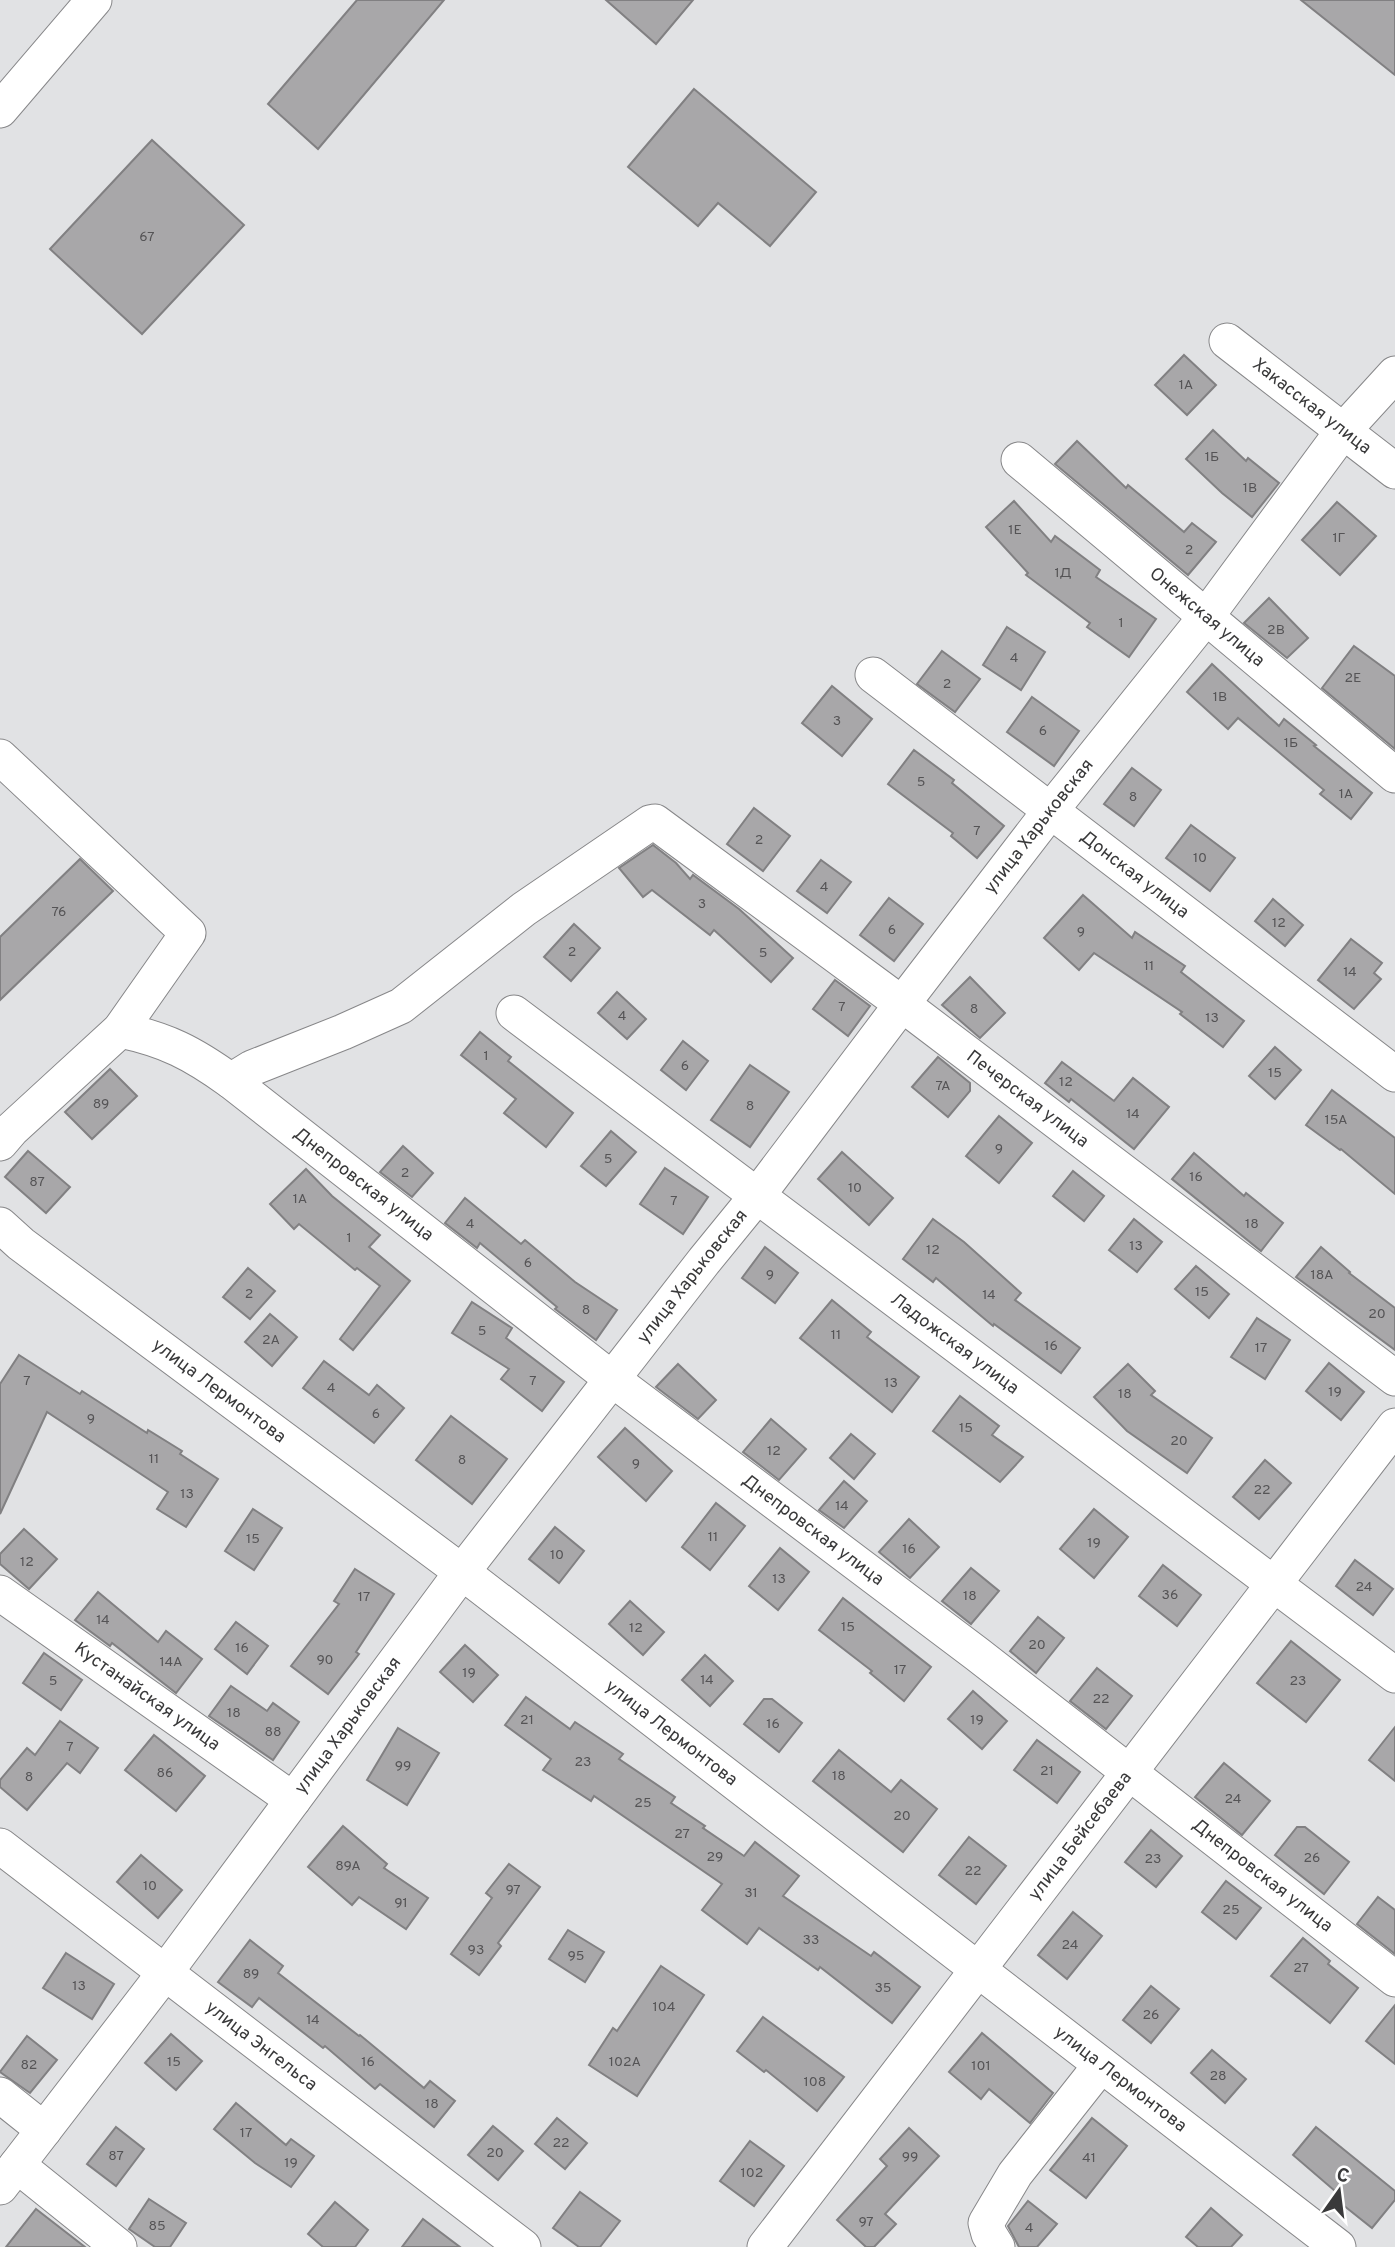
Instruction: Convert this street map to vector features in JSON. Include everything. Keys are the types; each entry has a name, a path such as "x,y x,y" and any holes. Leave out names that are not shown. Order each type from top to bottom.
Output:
{"street":[{"path":"0,110 94,0"},
{"name":"Хакасская улица","path":"1227,341 1395,471"},
{"name":"улица Харьковская","path":"8,2176 164,1973 462,1572 757,1196 1051,810 1205,618 1343,430 1395,374"},
{"name":"Онежская улица","path":"1019,460 1395,775"},
{"name":"Донская улица","path":"873,675 1395,1074"},
{"path":"0,757 188,933 120,1030 0,1143"},
{"name":"Печерская улица","path":"231,1081 252,1068 401,1006 524,909 650,823 660,824 1395,1378"},
{"name":"Ладожская улица","path":"514,1013 1395,1675"},
{"name":"Днепровская улица","path":"120,1030 152,1037 178,1047 231,1081 612,1379 965,1646 1395,1979"},
{"name":"улица Лермонтова","path":"0,1225 21,1244 462,1572 1338,2247"},
{"name":"улица Бейсебаева","path":"765,2247 1395,1426"},
{"name":"Кустанайская улица","path":"0,1594 293,1800"},
{"name":"улица Энгельса","path":"0,1846 523,2247"},
{"path":"997,2247 986,2223 1016,2174 1101,2065"},
{"path":"0,2095 44,2130"},
{"path":"8,2176 119,2247"}],"building":[{"path":"357,0 444,0 318,149 268,104"},
{"path":"606,0 693,0 656,44"},
{"path":"1301,0 1395,0 1395,75"},
{"path":"694,89 816,192 770,246 718,203 698,226 628,167"},
{"path":"152,140 244,225 142,334 50,249"},
{"path":"1184,355 1216,385 1187,415 1155,385"},
{"path":"1213,430 1246,461 1248,458 1279,483 1252,517 1186,459"},
{"path":"1077,441 1126,488 1128,485 1184,532 1192,523 1216,542 1188,575 1055,464"},
{"path":"1014,501 1051,542 1055,536 1100,570 1096,577 1156,619 1129,657 1087,627 1090,623 1026,575 1028,573 986,527"},
{"path":"1337,502 1376,536 1340,575 1302,540"},
{"path":"1269,598 1308,638 1287,658 1244,623"},
{"path":"1007,627 1045,652 1021,690 983,665"},
{"path":"1354,646 1395,676 1395,749 1322,688"},
{"path":"942,651 980,679 955,712 917,684"},
{"path":"1212,664 1279,726 1284,719 1372,793 1351,819 1320,794 1324,790 1238,718 1228,729 1187,692"},
{"path":"832,686 872,719 842,756 802,723"},
{"path":"1032,697 1079,731 1054,766 1007,732"},
{"path":"914,750 954,780 952,783 1004,826 977,858 951,836 953,833 888,784"},
{"path":"1132,768 1161,790 1134,826 1104,804"},
{"path":"754,808 790,836 763,871 727,844"},
{"path":"1191,825 1235,858 1210,891 1166,858"},
{"path":"653,845 676,863 690,879 693,875 739,909 793,958 771,982 714,930 710,935 652,890 643,897 619,868"},
{"path":"80,859 113,891 0,1000 0,937"},
{"path":"821,860 851,882 827,913 797,891"},
{"path":"1083,895 1132,938 1135,932 1185,966 1181,972 1244,1021 1223,1047 1180,1014 1182,1012 1094,953 1079,970 1044,938"},
{"path":"889,898 923,924 894,961 860,935"},
{"path":"1273,899 1303,925 1285,946 1255,921"},
{"path":"574,924 600,948 571,981 544,957"},
{"path":"1351,939 1382,963 1374,973 1381,979 1354,1009 1318,980"},
{"path":"970,977 1005,1013 980,1038 942,1005"},
{"path":"835,980 870,1006 848,1036 813,1009"},
{"path":"617,992 646,1019 627,1039 598,1013"},
{"path":"480,1032 511,1057 508,1061 573,1113 546,1147 504,1113 516,1099 461,1055"},
{"path":"683,1041 708,1061 686,1090 661,1070"},
{"path":"1275,1047 1301,1070 1275,1099 1249,1076"},
{"path":"938,1057 970,1083 970,1091 948,1117 912,1087"},
{"path":"1062,1062 1114,1101 1133,1078 1169,1107 1134,1149 1071,1099 1069,1102 1045,1083"},
{"path":"750,1065 789,1092 750,1147 711,1120"},
{"path":"110,1069 137,1096 92,1139 65,1112"},
{"path":"1332,1090 1395,1138 1395,1194 1341,1149 1306,1125"},
{"path":"999,1116 1032,1143 999,1183 966,1156"},
{"path":"611,1131 636,1152 606,1186 581,1166"},
{"path":"403,1146 433,1173 412,1197 380,1172"},
{"path":"28,1151 70,1187 46,1213 5,1177"},
{"path":"842,1152 893,1198 869,1225 818,1179"},
{"path":"1194,1153 1244,1196 1246,1193 1283,1223 1261,1251 1172,1179"},
{"path":"665,1168 708,1197 683,1234 640,1204"},
{"path":"306,1169 332,1196 380,1235 369,1247 410,1281 353,1350 340,1339 380,1286 357,1268 355,1270 299,1224 294,1229 270,1204"},
{"path":"1073,1171 1104,1196 1084,1221 1053,1196"},
{"path":"465,1198 521,1244 525,1240 575,1282 617,1310 596,1340 555,1309 557,1307 480,1243 477,1248 445,1223"},
{"path":"933,1219 964,1242 1021,1293 1015,1300 1080,1348 1061,1373 994,1324 993,1326 936,1278 933,1282 903,1259"},
{"path":"1134,1219 1162,1242 1137,1272 1109,1250"},
{"path":"765,1247 798,1273 775,1303 742,1278"},
{"path":"1321,1247 1349,1273 1395,1308 1395,1350 1296,1277"},
{"path":"1196,1266 1229,1294 1209,1318 1175,1289"},
{"path":"248,1268 275,1291 250,1319 223,1297"},
{"path":"832,1300 871,1332 867,1337 919,1377 892,1412 800,1338"},
{"path":"472,1302 512,1328 506,1338 564,1382 542,1411 501,1379 509,1369 452,1333"},
{"path":"270,1314 297,1337 272,1366 245,1342"},
{"path":"1257,1318 1290,1340 1265,1379 1231,1357"},
{"path":"19,1355 80,1394 82,1391 147,1433 148,1430 182,1451 180,1454 218,1479 186,1527 157,1509 168,1492 47,1412 0,1514 0,1384"},
{"path":"324,1361 369,1395 377,1385 404,1408 374,1443 303,1388"},
{"path":"1329,1363 1364,1392 1341,1420 1306,1391"},
{"path":"678,1364 716,1400 698,1419 656,1387"},
{"path":"1128,1364 1155,1391 1151,1395 1212,1438 1187,1473 1127,1431 1094,1397"},
{"path":"960,1396 999,1426 992,1435 1023,1457 1000,1482 933,1431"},
{"path":"451,1416 507,1459 472,1504 416,1460"},
{"path":"771,1419 806,1449 779,1480 743,1452"},
{"path":"625,1428 672,1471 646,1501 598,1457"},
{"path":"851,1434 875,1454 854,1479 830,1458"},
{"path":"1265,1460 1291,1483 1259,1519 1233,1497"},
{"path":"844,1481 867,1501 844,1528 819,1510"},
{"path":"716,1503 745,1526 710,1570 682,1547"},
{"path":"253,1509 282,1528 254,1570 225,1551"},
{"path":"1094,1509 1128,1537 1094,1578 1060,1549"},
{"path":"909,1519 939,1547 910,1578 879,1552"},
{"path":"555,1527 584,1551 559,1583 529,1559"},
{"path":"24,1529 57,1559 29,1589 0,1564 0,1554"},
{"path":"780,1548 809,1572 778,1610 749,1586"},
{"path":"1355,1560 1393,1589 1373,1615 1336,1586"},
{"path":"1163,1565 1201,1595 1177,1626 1139,1596"},
{"path":"971,1568 999,1591 971,1624 942,1601"},
{"path":"355,1569 394,1594 356,1652 359,1654 328,1694 291,1666 339,1604 334,1601"},
{"path":"98,1592 158,1642 166,1631 202,1659 176,1693 112,1643 110,1646 75,1620"},
{"path":"843,1598 931,1667 904,1701 870,1673 872,1671 819,1630"},
{"path":"630,1601 664,1632 643,1655 609,1624"},
{"path":"1038,1617 1064,1638 1036,1673 1010,1651"},
{"path":"236,1622 268,1646 247,1674 215,1649"},
{"path":"1291,1641 1340,1680 1306,1722 1257,1683"},
{"path":"465,1645 498,1675 473,1702 440,1672"},
{"path":"44,1653 82,1680 61,1710 23,1683"},
{"path":"705,1655 733,1681 710,1706 682,1680"},
{"path":"1097,1668 1132,1696 1106,1729 1070,1701"},
{"path":"231,1686 267,1711 273,1703 299,1722 273,1760 209,1716"},
{"path":"973,1691 1007,1721 982,1749 948,1719"},
{"path":"526,1697 570,1729 575,1722 623,1754 619,1759 675,1797 671,1803 744,1856 755,1842 799,1876 783,1896 871,1956 874,1952 920,1987 892,2023 820,1967 818,1970 759,1928 747,1944 702,1910 722,1884 594,1796 591,1801 543,1770 551,1759 505,1725"},
{"path":"764,1699 772,1699 802,1723 779,1752 744,1724"},
{"path":"60,1721 98,1748 80,1773 67,1763 27,1810 0,1787 0,1780 27,1748 35,1755"},
{"path":"1395,1727 1395,1781 1369,1760"},
{"path":"398,1728 439,1753 407,1805 367,1780"},
{"path":"154,1735 205,1776 176,1811 125,1770"},
{"path":"1037,1740 1080,1772 1057,1803 1014,1770"},
{"path":"839,1750 891,1792 901,1780 937,1809 903,1852 813,1781"},
{"path":"1224,1763 1270,1801 1242,1835 1195,1797"},
{"path":"343,1826 387,1864 384,1868 428,1898 406,1929 359,1897 352,1905 308,1867"},
{"path":"1297,1827 1305,1827 1349,1862 1324,1894 1275,1855"},
{"path":"1151,1830 1182,1856 1156,1887 1125,1862"},
{"path":"969,1837 1006,1866 976,1904 939,1875"},
{"path":"141,1855 182,1890 158,1918 117,1882"},
{"path":"509,1864 540,1887 498,1943 501,1946 479,1975 451,1954 492,1898 486,1893"},
{"path":"1226,1881 1261,1908 1236,1939 1202,1912"},
{"path":"1378,1897 1395,1910 1395,1954 1357,1924"},
{"path":"1073,1912 1102,1936 1067,1979 1038,1955"},
{"path":"568,1930 604,1952 585,1982 549,1959"},
{"path":"1303,1938 1330,1961 1328,1964 1358,1988 1330,2023 1271,1976"},
{"path":"250,1940 283,1966 278,1973 424,2088 430,2081 455,2101 434,2127 380,2084 375,2089 325,2046 323,2048 259,1998 252,2007 218,1982"},
{"path":"66,1953 114,1984 92,2019 43,1988"},
{"path":"661,1966 704,1995 637,2096 589,2065 613,2028 617,2031"},
{"path":"1151,1986 1179,2009 1151,2043 1123,2020"},
{"path":"1395,2005 1395,2064 1366,2041"},
{"path":"763,2017 844,2077 817,2111 766,2070 764,2072 737,2051"},
{"path":"982,2033 1053,2093 1030,2123 989,2089 981,2099 949,2072"},
{"path":"171,2034 202,2061 176,2090 145,2063"},
{"path":"27,2036 57,2060 30,2093 0,2072"},
{"path":"1212,2050 1246,2079 1225,2103 1191,2073"},
{"path":"236,2103 286,2145 291,2139 314,2156 291,2187 255,2163 214,2129"},
{"path":"557,2118 587,2143 565,2169 535,2144"},
{"path":"1092,2118 1127,2146 1086,2198 1050,2170"},
{"path":"493,2126 523,2151 498,2180 468,2155"},
{"path":"116,2127 144,2149 116,2186 87,2164"},
{"path":"1316,2127 1395,2191 1395,2200 1372,2228 1338,2201 1342,2197 1293,2155"},
{"path":"909,2128 939,2156 885,2214 896,2224 874,2247 866,2247 837,2220 887,2166 880,2159"},
{"path":"750,2141 784,2166 754,2206 720,2181"},
{"path":"580,2192 620,2221 600,2247 579,2247 553,2228"},
{"path":"149,2199 186,2223 170,2247 155,2247 129,2229"},
{"path":"1028,2201 1057,2224 1037,2247 1019,2247 1008,2226"},
{"path":"335,2202 368,2230 355,2247 323,2247 308,2234"},
{"path":"1211,2208 1242,2235 1231,2247 1198,2247 1186,2237"},
{"path":"36,2209 85,2247 6,2247"},
{"path":"423,2219 460,2247 402,2247"}]}
